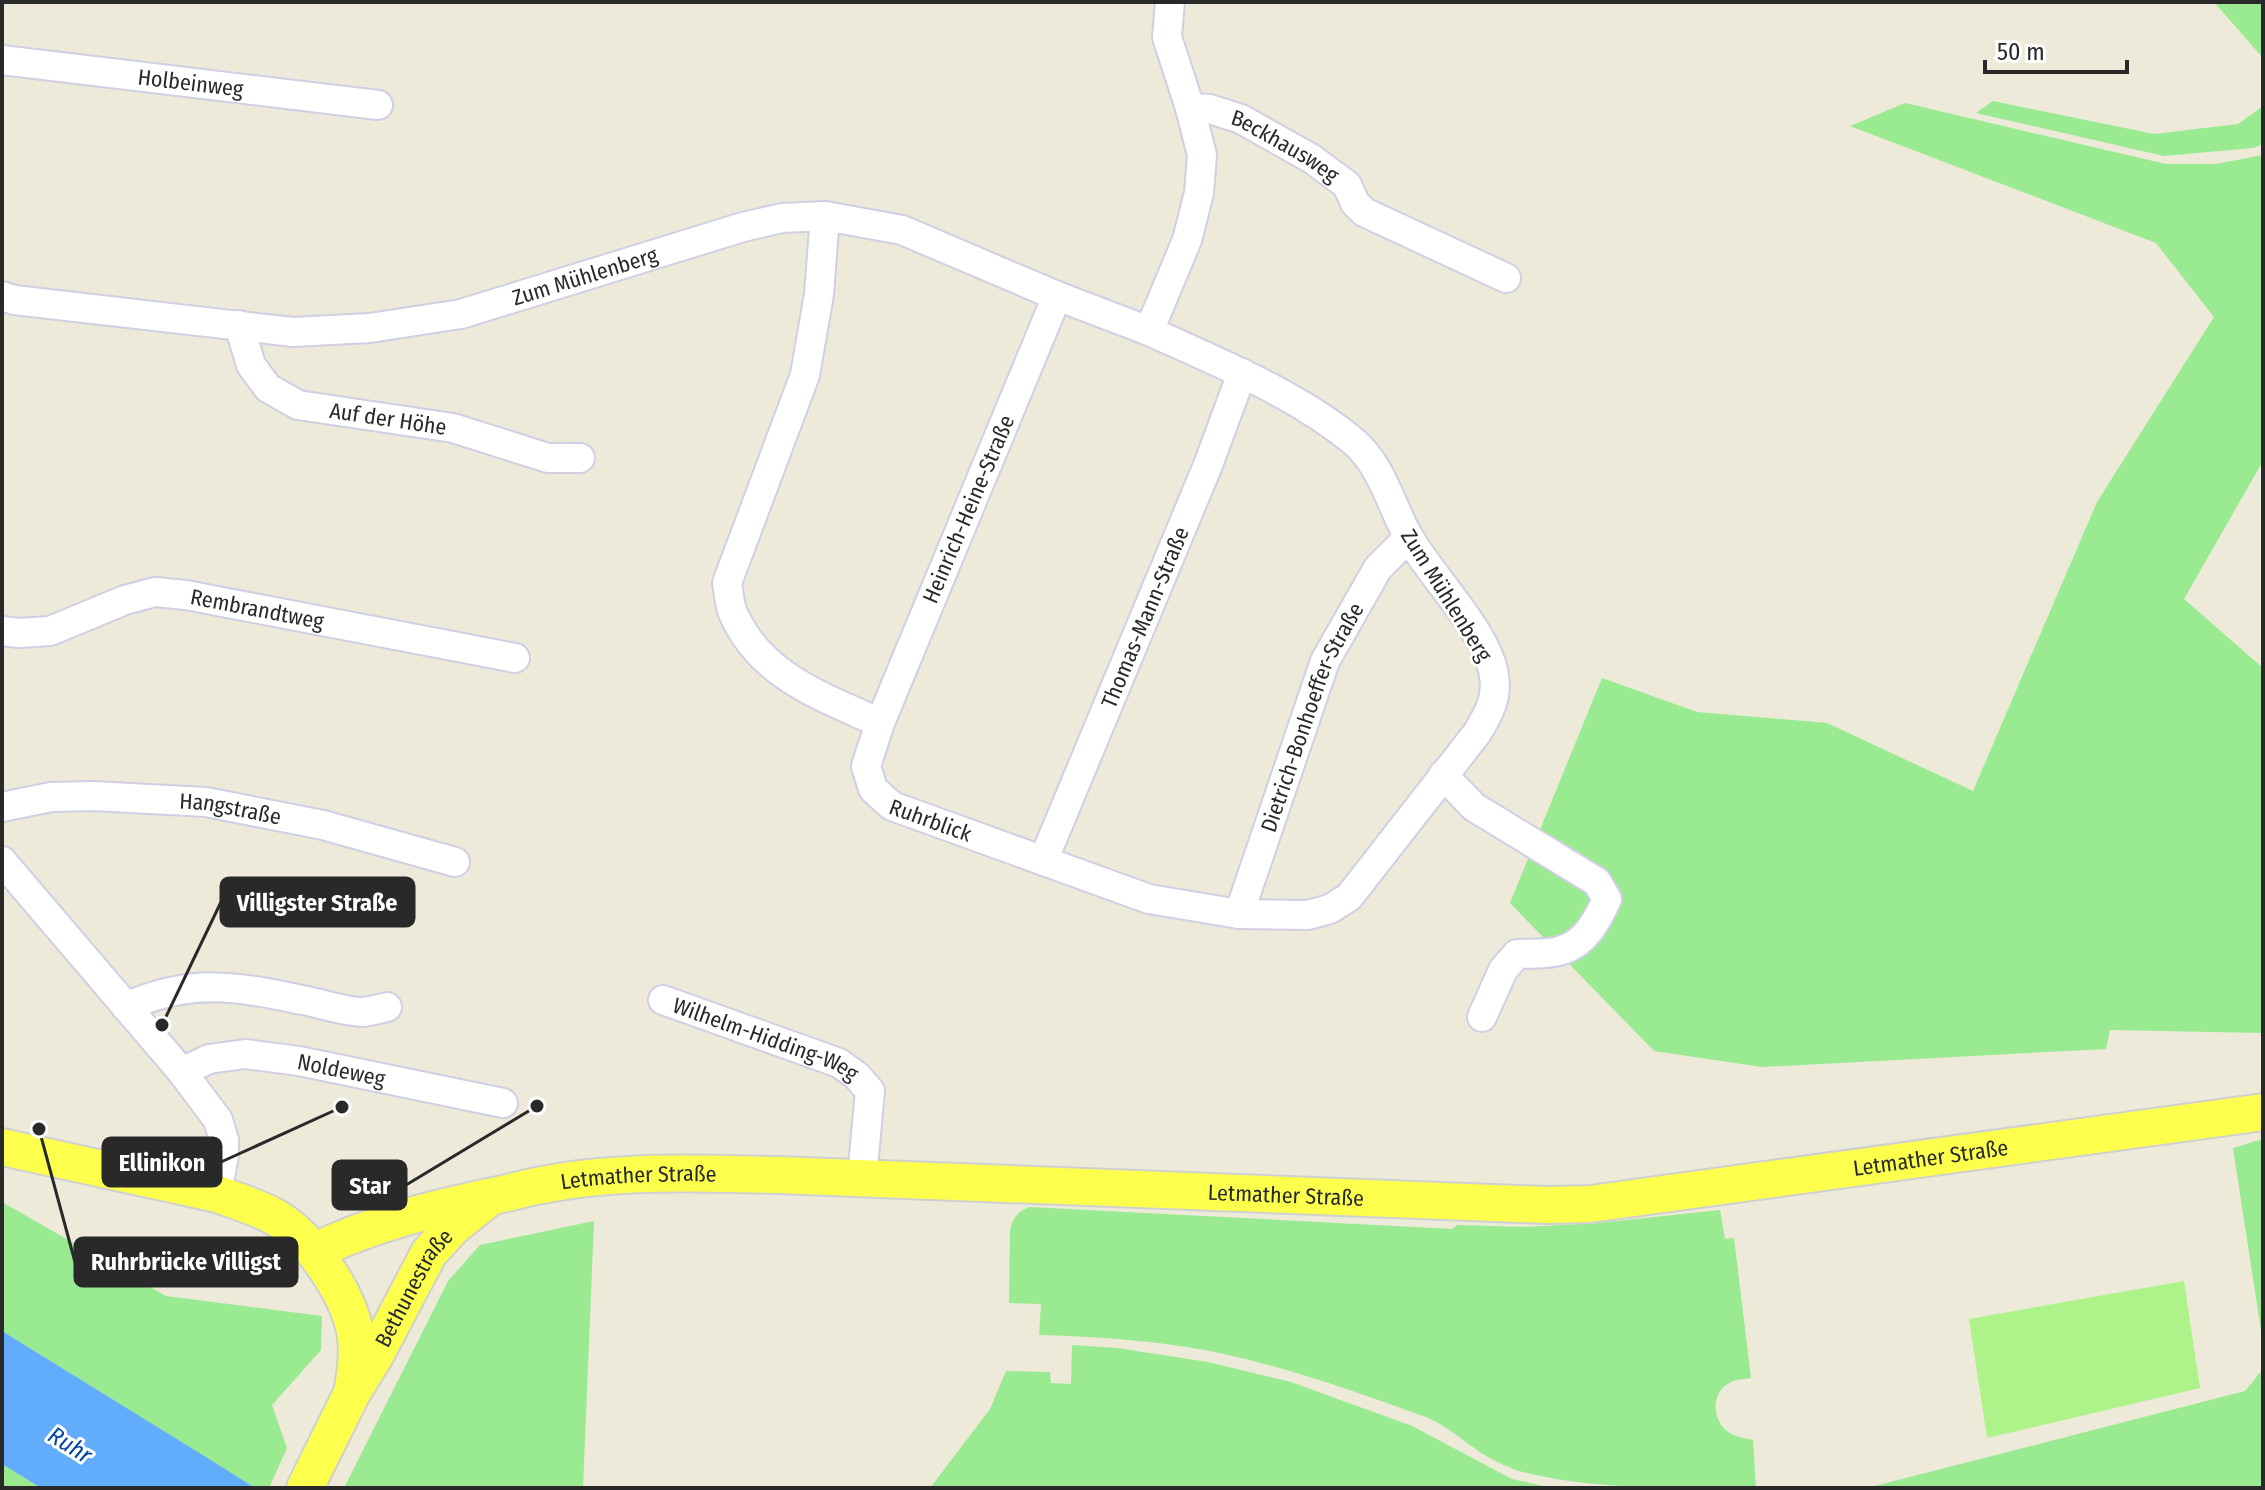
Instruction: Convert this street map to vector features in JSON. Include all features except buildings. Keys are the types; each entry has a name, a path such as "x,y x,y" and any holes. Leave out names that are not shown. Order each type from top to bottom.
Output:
{"main road":[{"name":"Letmather Straße","path":"315,1251 350,1234 400,1217 543,1184 615,1176 702,1173 1547,1205 1590,1204 2263,1112"},
{"name":"Bethunestraße","path":"2,1147 217,1194 251,1205 276,1218 307,1241 348,1307 356,1332 357,1364 352,1393"},
{"name":"Bethunestraße","path":"305,1488 352,1393 429,1253 453,1227 491,1197"}],"street":[{"path":"1149,331 1187,240 1199,193 1202,155 1167,37 1170,2"},
{"name":"Holbeinweg","path":"2,60 378,105"},
{"name":"Beckhausweg","path":"1190,108 1225,113 1280,140 1347,185 1355,203 1364,212 1506,278"},
{"path":"825,216 819,294 805,375 727,583 732,611 747,639 767,663 797,684 880,723"},
{"name":"Zum Mühlenberg","path":"2,296 14,300 293,332 370,328 461,314 743,227 782,218 825,216 902,230 1057,296 1149,331 1242,373 1309,411 1355,443 1376,469 1409,537 1483,645 1494,674 1495,695 1489,714 1443,775"},
{"name":"Heinrich-Heine-Straße","path":"880,723 1057,296"},
{"name":"Auf der Höhe","path":"239,325 251,365 268,388 298,405 453,428 548,458 580,458"},
{"name":"Thomas-Mann-Straße","path":"1043,861 1208,465 1242,373"},
{"name":"Dietrich-Bonhoeffer-Straße","path":"1239,914 1325,661 1378,568 1409,537"},
{"name":"Rembrandtweg","path":"2,631 50,631 125,600 155,592 186,595 515,658"},
{"name":"Ruhrblick","path":"880,723 866,766 873,789 892,806 1149,899 1239,914 1308,915 1330,909 1349,897 1443,775"},
{"path":"1443,775 1474,807 1597,882 1607,899 1598,920 1583,938 1563,950 1517,954 1503,970 1482,1017"},
{"name":"Hangstraße","path":"2,807 51,797 206,802 323,825 455,862"},
{"path":"2,861 182,1072 218,1120 224,1140 224,1155 217,1194"},
{"path":"126,1007 149,996 182,988 219,986 362,1012 387,1007"},
{"name":"Wilhelm-Hidding-Weg","path":"663,1000 839,1063 857,1076 870,1091 862,1178"},
{"name":"Noldeweg","path":"182,1072 209,1059 245,1054 313,1064 503,1103"}],"green space":[{"path":"2214,2 2263,2 2263,58"},
{"path":"1993,101 2154,134 2238,124 2263,106 2263,144 2253,148 2164,156 1976,113"},
{"path":"1905,103 2166,164 2216,164 2263,155 2263,461 2184,599 2263,668 2263,1033 2110,1030 2106,1049 1762,1067 1654,1051 1510,903 1602,678 1697,712 1827,723 1973,791 2097,502 2214,317 2156,243 1850,126"},
{"path":"2263,1139 2263,1344 2233,1148"},
{"path":"2,1202 166,1296 322,1316 321,1350 272,1405 287,1448 269,1488 255,1488 2,1331"},
{"path":"1030,1207 1452,1229 1457,1225 1525,1227 1598,1223 1720,1210 1725,1239 1734,1238 1751,1378 1724,1386 1717,1398 1716,1413 1728,1432 1753,1440 1756,1488 1634,1486 1543,1477 1493,1460 1426,1417 1258,1362 1161,1343 1039,1335 1041,1304 1009,1303 1010,1231 1019,1213"},
{"path":"594,1221 583,1488 344,1488 448,1281 480,1245"},
{"path":"2184,1281 2200,1388 1987,1438 1969,1319"},
{"path":"1072,1345 1117,1348 1208,1362 1291,1382 1412,1426 1512,1479 1553,1488 930,1488 990,1409 1006,1371 1050,1372 1051,1383 1071,1384"},
{"path":"2263,1369 2263,1488 1867,1488 2245,1391"},
{"path":"2,1464 41,1488 2,1488"}],"water":[{"name":"Ruhr","path":"2,1331 255,1488 41,1488 2,1464"}],"place":[{"name":"Villigster Straße","path":"162,1025"},
{"name":"Star","path":"537,1106"},
{"name":"Ellinikon","path":"342,1107"},
{"name":"Ruhrbrücke Villigst","path":"39,1129"}]}
